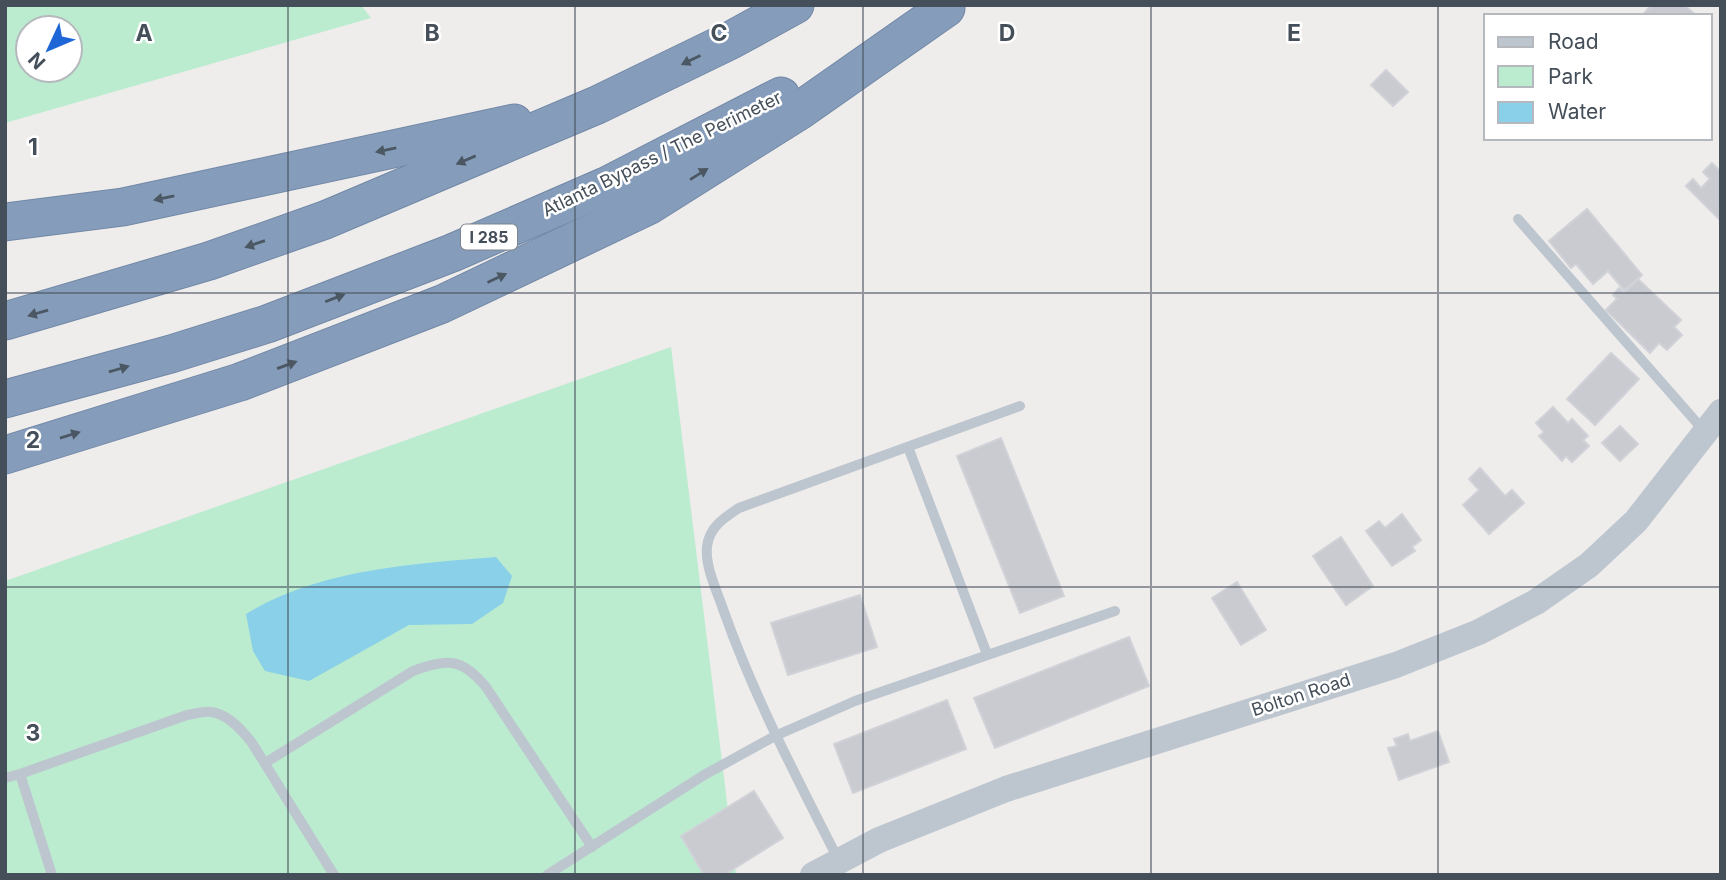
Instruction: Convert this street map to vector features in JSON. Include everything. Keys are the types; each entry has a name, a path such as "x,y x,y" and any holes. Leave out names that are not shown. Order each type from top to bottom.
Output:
{"highway":[{"path":"5,321 209,261 325,220 597,105 731,40 794,5"},
{"path":"5,455 240,382 466,293 648,206 799,111 948,6"},
{"name":"Atlanta Bypass / The Perimeter","path":"5,399 171,354 267,324 452,253 606,186 948,6"},
{"path":"5,222 123,207 597,105"}],"street":[{"name":"Bolton Road","path":"813,875 879,840 1006,789 1396,665 1479,632 1536,602 1589,565 1636,521 1713,422"}],"lane":[{"path":"1518,219 1713,422"},
{"path":"839,861 775,736 735,643 710,572 707,547 716,523 739,508 1020,406"},
{"path":"908,447 987,654"},
{"path":"547,875 704,775 775,736 855,701 1115,611"},
{"path":"265,763 412,671 435,664 455,663 471,670 486,687 592,847"},
{"path":"5,778 187,715 211,712 227,718 240,728 265,763 334,875"},
{"path":"20,774 52,875"}],"green space":[{"path":"5,5 361,5 371,18 5,123"},
{"path":"671,347 736,875 5,875 5,581"}],"water":[{"path":"496,557 512,576 503,603 472,624 409,625 309,681 265,671 253,651 246,614 304,587 399,566"}],"building":[{"path":"1651,5 1684,5 1695,14 1644,14"},
{"path":"1386,70 1408,92 1393,106 1371,85"},
{"path":"1712,163 1721,172 1721,221 1686,186 1693,179 1701,188 1710,179 1703,172"},
{"path":"1587,209 1642,275 1624,290 1608,271 1593,284 1576,264 1571,268 1549,241"},
{"path":"1638,279 1681,320 1674,327 1682,335 1667,350 1659,343 1650,353 1606,310 1617,299 1613,295 1619,288 1624,293"},
{"path":"1611,353 1639,379 1595,425 1567,399"},
{"path":"1553,407 1568,423 1572,419 1588,436 1583,440 1589,446 1572,462 1566,456 1562,461 1539,436 1544,432 1536,423"},
{"path":"1620,426 1638,444 1620,461 1602,443"},
{"path":"1001,438 1064,596 1020,613 957,456"},
{"path":"1480,468 1505,496 1512,490 1524,503 1489,534 1463,505 1479,490 1469,479"},
{"path":"1402,514 1421,540 1412,547 1415,551 1392,566 1366,531 1379,521 1385,528"},
{"path":"1341,537 1373,586 1346,605 1313,556"},
{"path":"1237,582 1266,630 1241,645 1212,598"},
{"path":"860,595 877,647 788,675 771,623"},
{"path":"1129,637 1149,686 995,748 974,698"},
{"path":"947,700 966,749 853,793 834,744"},
{"path":"1438,731 1449,762 1399,780 1388,748 1397,746 1394,739 1408,734 1410,741"},
{"path":"754,791 783,838 724,875 704,875 681,836"}]}
